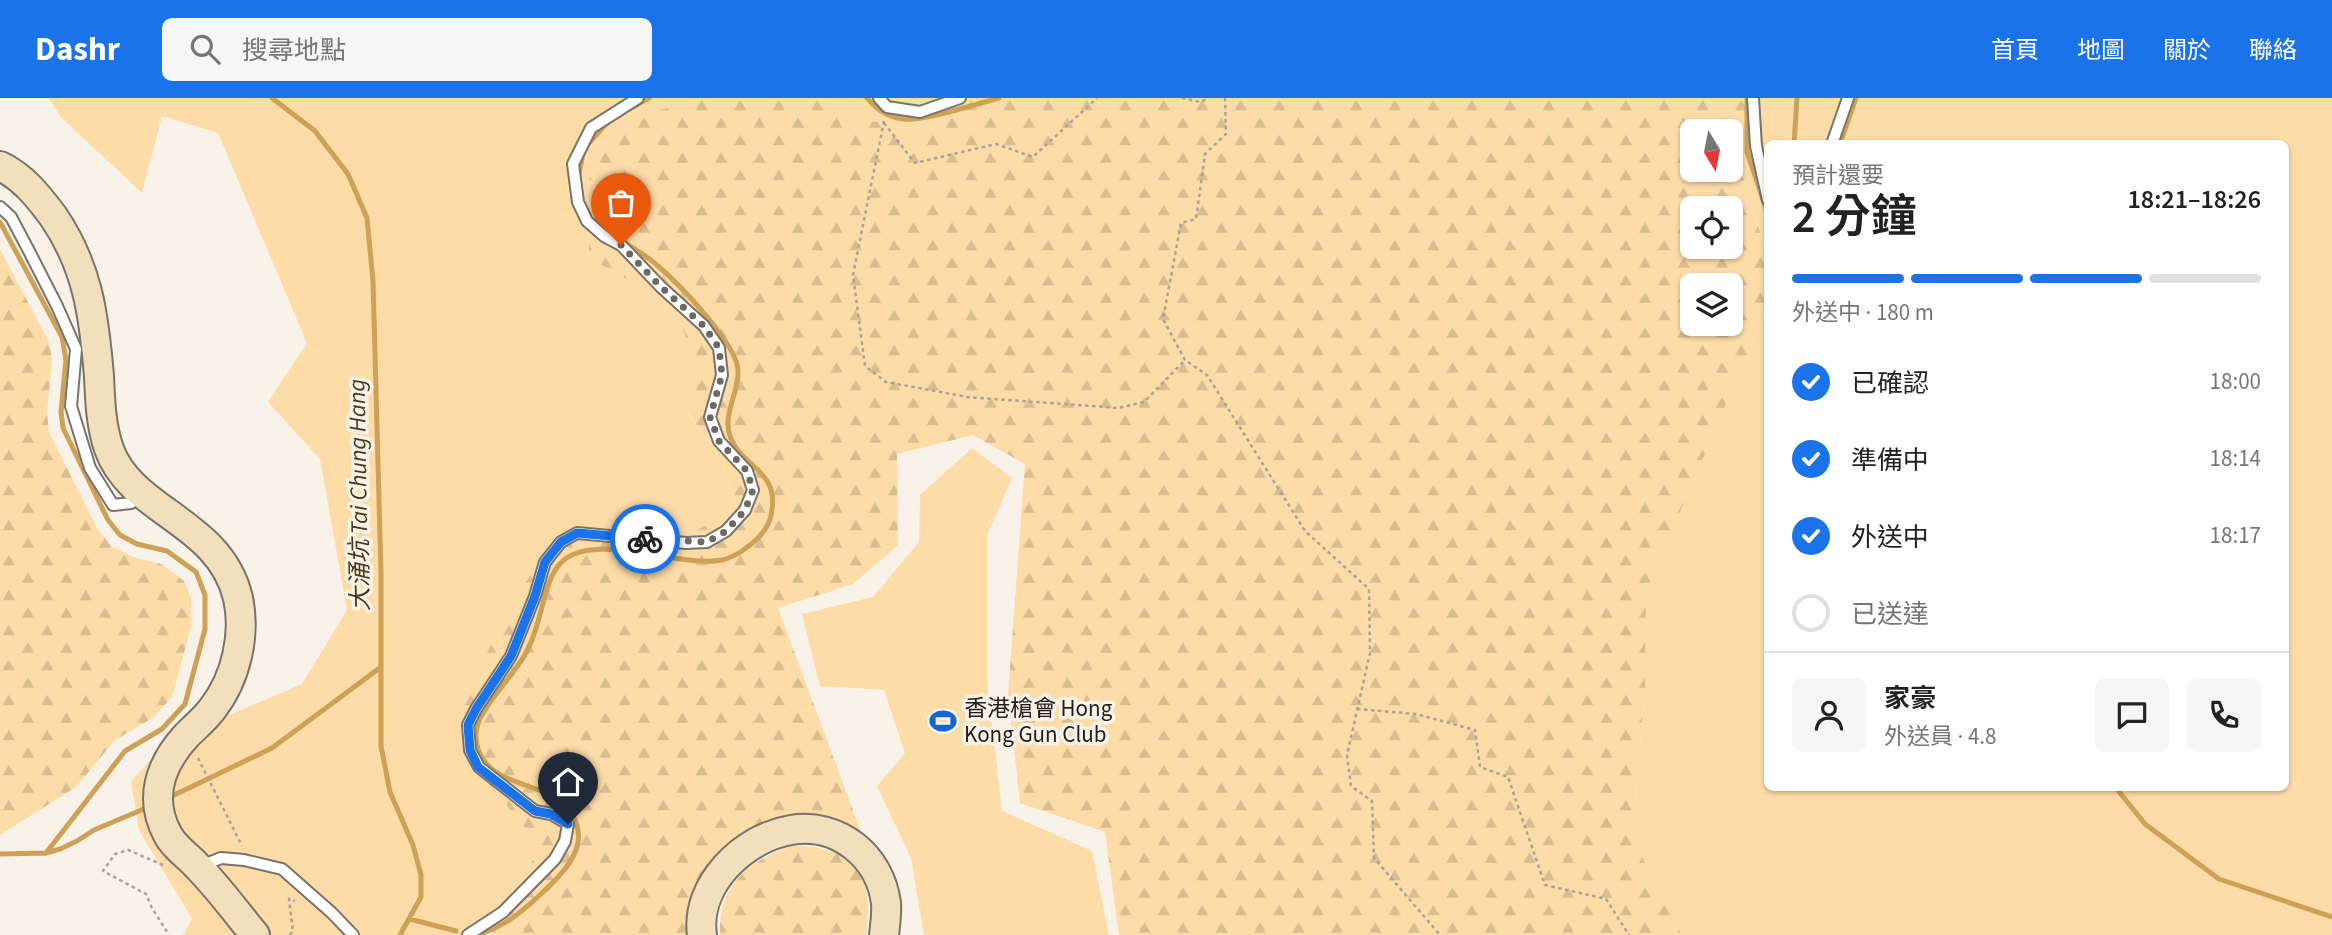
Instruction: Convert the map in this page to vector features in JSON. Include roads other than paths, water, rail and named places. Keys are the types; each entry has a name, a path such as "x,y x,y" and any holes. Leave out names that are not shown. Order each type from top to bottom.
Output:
{"main road":[{"path":"0,166 22,180 41,200 61,227 78,260 93,317 101,413 107,440 120,470 142,493 205,540 228,572 238,599 242,629 231,677 213,708 185,737 182,752 159,782 157,804 162,821 185,868 255,935"},
{"path":"702,935 701,921 706,897 719,874 735,859 756,843 773,835 792,830 817,829 853,843 870,860 880,878 886,902 884,935"}],"lane":[{"path":"468,935 503,912 555,859 567,833 568,824 551,814 535,811 478,767 470,750 468,725 511,656 535,596 545,562 561,542 577,533 686,543 707,542 726,531 745,510 753,490 747,471 719,441 710,417 722,375 719,348 704,326 661,287 621,245 604,236 587,221 578,202 573,164 591,128 638,98"},
{"path":"880,98 887,107 920,113 960,98"},
{"path":"1753,98 1756,146 1764,182"},
{"path":"1833,140 1848,98"},
{"path":"0,207 11,217 76,349 71,406 90,468 113,505 131,503 142,493"},
{"path":"185,868 221,859 250,861 282,869 353,935"}],"waterway":[{"name":"大涌坑 Tai Chung Hang","path":"272,98 315,131 348,174 367,218 373,281 381,573 381,746 390,792 413,845 421,875 421,897 400,935"},
{"path":"633,107 649,98"},
{"path":"867,98 883,112 904,119 937,115 999,98"},
{"path":"1747,98 1747,152 1764,203"},
{"path":"1794,140 1797,98"},
{"path":"1841,140 1856,98"},
{"path":"588,144 607,123"},
{"path":"579,174 583,153"},
{"path":"0,222 62,337 66,360 61,412 63,428 108,520 120,535 137,544 167,551 196,572 205,595 205,629 185,704 162,729 125,751 46,853"},
{"path":"480,934 506,922 535,900 568,865 578,843 575,819 566,807 555,798 503,777 492,769 483,759 476,740 477,727 483,714 529,646 553,574 564,560 579,552 597,549 705,561 722,560 737,554 761,535 771,514 770,486 736,448 728,430 729,413 738,380 735,360 728,346 679,286 650,259 623,242"},
{"path":"166,799 272,748 381,667"},
{"path":"2118,791 2145,824 2219,879 2332,917"},
{"path":"0,854 46,853 60,849 94,830 151,806"},
{"path":"410,919 456,931"}],"place":[{"name":"香港槍會 Hong Kong Gun Club","path":"943,721"}]}
